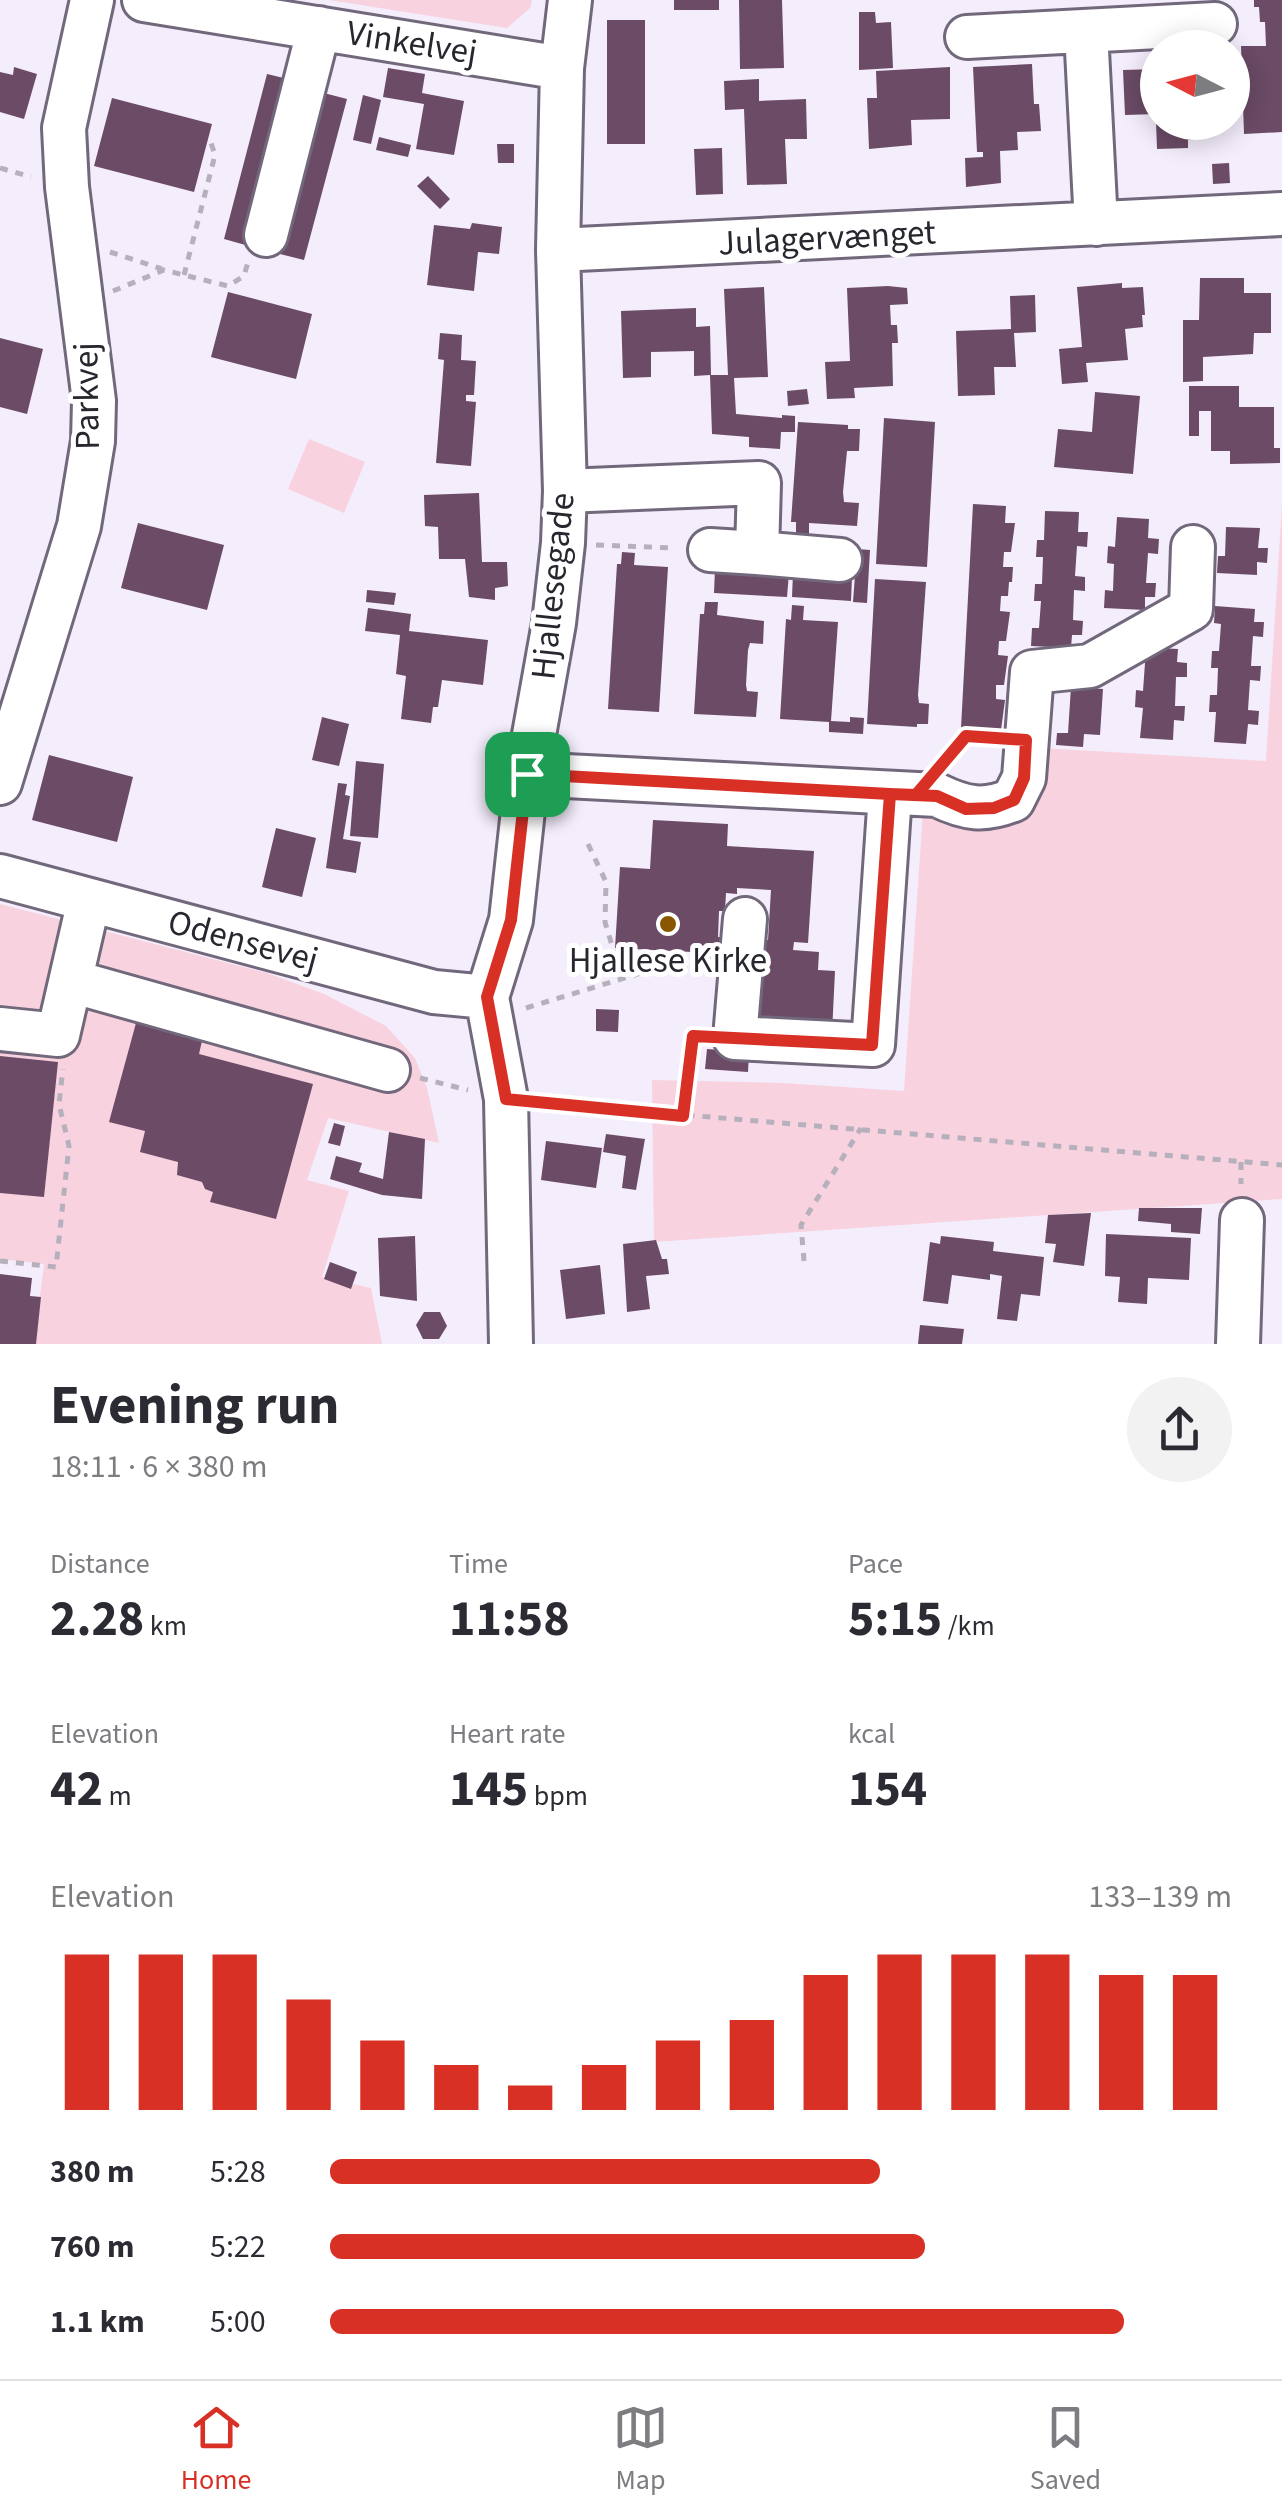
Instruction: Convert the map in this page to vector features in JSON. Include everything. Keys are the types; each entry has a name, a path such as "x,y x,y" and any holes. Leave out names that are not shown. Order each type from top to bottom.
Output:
{"street":[{"name":"Parkvej","path":"0,783 11,706 79,526 93,440 94,401 64,128 92,0"},
{"name":"Vinkelvej","path":"144,0 562,68"},
{"name":"Hjallesegade","path":"511,1344 506,1002 527,774 564,543 558,250 562,68 570,0"},
{"path":"967,38 1216,24"},
{"path":"266,234 319,28"},
{"path":"1086,31 1096,224"},
{"name":"Julagervænget","path":"558,250 1282,214"},
{"path":"565,491 759,483 756,553"},
{"path":"527,774 937,796 966,809 994,808 1014,800 1024,778 1032,672 1090,666 1191,609 1193,547"},
{"path":"710,550 840,560"},
{"path":"744,919 735,1038 872,1045 903,794"},
{"name":"Odensevej","path":"0,876 434,992 506,1002"},
{"path":"0,1029 58,1035 89,900"},
{"path":"70,981 388,1070"},
{"path":"1238,1344 1242,1220"}],"path":[{"path":"184,275 215,155 211,143"},
{"path":"75,244 89,242 125,258 228,286 244,276 252,243 266,234"},
{"path":"83,304 164,270"},
{"path":"564,543 710,550"},
{"path":"903,794 966,736 1026,740"},
{"path":"588,844 606,882 604,922 614,952 627,959 636,974"},
{"path":"506,1002 664,966 740,971"},
{"path":"0,1261 56,1267 69,1146 59,1104 64,1050 58,1035"},
{"path":"683,1116 693,1036 735,1038"},
{"path":"388,1070 506,1099 1282,1165"},
{"path":"804,1260 801,1225 861,1128"}],"shaded area":[{"path":"329,0 532,0 530,8 507,28"},
{"path":"309,439 365,462 344,513 288,489"},
{"path":"1282,505 1282,1199 654,1242 652,1080 904,1091 923,811 961,819 1041,748 1266,761"},
{"path":"0,904 267,973 324,994 386,1026 415,1058 427,1088 439,1143 328,1118 307,1180 349,1191 322,1277 371,1288 382,1344 34,1344 44,1264 0,1259"}],"building":[{"path":"674,0 719,0 719,10 674,10"},
{"path":"739,0 782,0 784,68 740,69"},
{"path":"1254,0 1282,0 1282,132 1250,134 1250,46 1266,46 1265,22 1260,22 1259,7 1254,7"},
{"path":"859,12 875,12 876,23 891,22 893,68 859,70"},
{"path":"607,20 645,20 645,144 607,144"},
{"path":"1032,64 1034,104 1039,104 1041,131 1017,132 1018,150 1000,151 1001,183 966,187 965,158 983,157 983,152 977,152 973,67"},
{"path":"14,67 37,74 24,119 0,112 0,72 13,75"},
{"path":"950,67 950,119 911,120 912,145 869,149 867,98 877,98 876,71"},
{"path":"388,68 425,74 422,93 464,101 454,155 416,149 424,104 383,97"},
{"path":"1123,70 1140,70 1140,115 1125,115"},
{"path":"267,74 292,80 249,246 224,239"},
{"path":"759,79 759,101 806,99 807,139 785,139 787,184 747,185 744,109 725,110 724,81"},
{"path":"320,92 347,99 304,260 276,253"},
{"path":"363,95 381,100 371,144 353,140"},
{"path":"112,98 212,124 194,192 94,166"},
{"path":"379,137 411,145 408,157 376,150"},
{"path":"1157,140 1188,140 1188,148 1157,149"},
{"path":"497,144 514,144 514,163 498,163"},
{"path":"722,148 723,194 696,195 694,149"},
{"path":"1229,163 1230,183 1213,184 1212,164"},
{"path":"428,176 450,199 440,209 417,186"},
{"path":"472,223 502,227 499,254 478,252 474,291 427,285 434,225 470,229"},
{"path":"1200,278 1244,278 1244,293 1271,293 1271,333 1254,333 1253,354 1203,357 1203,381 1183,382 1183,320 1199,320"},
{"path":"1122,283 1122,288 1143,287 1143,327 1125,329 1128,360 1086,363 1088,382 1062,384 1059,349 1082,347 1077,287"},
{"path":"764,287 768,377 734,378 736,414 795,416 795,432 781,432 780,449 749,447 749,437 712,434 710,375 694,376 694,351 651,352 651,377 623,378 621,311 696,308 696,327 710,326 711,375 728,375 724,289"},
{"path":"847,288 907,288 908,304 890,305 891,325 897,325 898,343 892,343 893,386 854,388 855,398 827,399 825,362 850,361"},
{"path":"228,292 312,314 296,379 211,357"},
{"path":"1035,295 1036,332 1014,333 1016,367 994,367 995,395 958,396 956,331 1011,329 1010,296"},
{"path":"440,333 462,335 461,360 476,361 474,395 466,395 466,401 476,402 471,466 436,463 444,360 438,359"},
{"path":"0,338 43,349 27,414 0,407"},
{"path":"1189,386 1239,386 1239,407 1274,407 1274,448 1280,448 1280,463 1230,464 1230,451 1211,451 1211,411 1199,411 1199,436 1189,436"},
{"path":"807,389 809,404 788,406 787,391"},
{"path":"1095,392 1140,396 1133,474 1054,467 1058,429 1092,432"},
{"path":"884,418 935,422 927,567 876,564"},
{"path":"798,422 860,429 859,451 847,451 843,492 844,502 859,503 857,526 809,523 809,537 796,537 796,522 791,522"},
{"path":"479,493 482,562 507,562 508,586 495,588 495,600 469,597 465,559 439,559 438,527 425,526 424,495"},
{"path":"973,504 1006,506 1005,523 1015,523 1011,552 1004,552 1003,567 1013,567 1012,582 1008,596 1001,596 1000,611 1010,612 1006,641 999,641 998,655 1008,656 1004,685 996,685 996,699 1005,700 1001,730 961,728"},
{"path":"1045,511 1079,512 1078,532 1088,532 1087,547 1077,546 1075,576 1085,577 1085,591 1074,590 1073,620 1083,621 1082,635 1072,635 1071,648 1031,646 1032,628 1039,628 1041,601 1034,601 1035,584 1042,584 1043,557 1036,557 1037,540 1044,540"},
{"path":"1117,517 1149,519 1148,538 1159,539 1158,554 1148,553 1146,583 1156,583 1155,597 1145,597 1145,610 1104,608 1105,590 1113,591 1114,564 1107,563 1108,546 1115,547"},
{"path":"138,523 224,545 207,610 121,588"},
{"path":"1226,527 1260,528 1258,548 1268,548 1267,563 1257,562 1257,575 1217,573 1218,556 1225,556"},
{"path":"857,549 870,550 867,603 853,602"},
{"path":"622,552 635,553 634,565 668,567 659,712 608,709 617,564 621,564"},
{"path":"715,569 789,573 787,597 714,593"},
{"path":"793,573 852,577 851,601 792,597"},
{"path":"875,579 926,582 918,695 919,703 929,704 928,724 867,724"},
{"path":"367,590 396,593 394,605 366,602"},
{"path":"705,602 718,602 717,615 764,621 763,644 750,643 748,650 746,685 747,691 758,692 756,717 694,714 700,614 704,614"},
{"path":"792,605 804,606 803,620 838,622 831,721 864,718 863,734 829,732 829,722 780,719 786,619 791,620"},
{"path":"1215,606 1255,609 1254,622 1264,622 1263,637 1253,636 1251,666 1261,666 1260,681 1250,680 1248,710 1259,711 1258,725 1248,724 1246,744 1214,742 1216,712 1209,712 1210,695 1217,695 1218,668 1211,668 1212,651 1219,651 1221,624 1214,623"},
{"path":"368,608 411,614 409,631 488,640 483,685 442,680 431,723 401,719 406,676 396,674 400,635 365,631"},
{"path":"1138,647 1178,649 1177,662 1187,663 1187,677 1176,677 1175,706 1185,706 1184,721 1174,720 1173,740 1140,738 1143,708 1135,707 1136,690 1143,691 1145,663 1137,663"},
{"path":"1071,687 1103,689 1100,735 1084,734 1083,747 1056,745 1057,733 1068,733"},
{"path":"322,717 349,724 339,766 312,760"},
{"path":"49,755 133,777 117,842 32,820"},
{"path":"356,761 384,764 378,838 350,836"},
{"path":"338,783 347,784 345,795 350,796 343,839 361,842 356,873 326,868"},
{"name":"Hjallese Kirke","path":"653,820 728,824 727,846 814,851 808,943 794,942 793,950 819,952 818,970 835,971 832,1033 753,1029 763,939 768,940 771,890 737,888 737,894 726,893 725,911 719,911 718,937 727,937 725,962 692,960 692,952 615,948 620,867 650,869"},
{"path":"276,828 316,838 302,897 262,887"},
{"path":"596,1009 619,1010 618,1032 596,1031"},
{"path":"136,1023 202,1041 199,1054 313,1084 276,1219 210,1202 213,1192 205,1189 202,1182 177,1175 178,1162 140,1152 145,1131 109,1122"},
{"path":"707,1049 749,1052 748,1072 705,1069"},
{"path":"0,1056 58,1062 44,1197 0,1193"},
{"path":"334,1123 345,1126 340,1146 328,1143"},
{"path":"389,1132 425,1139 422,1199 382,1195 330,1179 336,1156 362,1163 359,1172 383,1179"},
{"path":"606,1134 645,1139 636,1190 622,1188 626,1156 603,1152"},
{"path":"546,1141 602,1148 596,1188 541,1180"},
{"path":"1139,1208 1202,1208 1200,1234 1171,1232 1171,1224 1138,1221"},
{"path":"1091,1213 1084,1266 1053,1262 1056,1244 1045,1243 1048,1215"},
{"path":"1106,1234 1191,1238 1189,1280 1148,1278 1147,1304 1118,1302 1120,1277 1105,1276"},
{"path":"415,1236 417,1301 380,1296 378,1238"},
{"path":"941,1236 994,1242 993,1251 1044,1257 1040,1296 1021,1294 1017,1321 997,1319 1002,1276 990,1274 990,1280 952,1275 948,1304 923,1301 930,1242 940,1244"},
{"path":"656,1240 662,1259 667,1259 669,1274 646,1276 650,1309 627,1312 623,1244"},
{"path":"330,1262 357,1272 351,1289 324,1279"},
{"path":"600,1265 605,1314 566,1319 560,1270"},
{"path":"0,1274 32,1278 30,1296 41,1297 36,1344 0,1344"},
{"path":"424,1312 440,1312 447,1326 439,1339 423,1339 416,1325"},
{"path":"920,1325 964,1329 962,1344 918,1344"}],"place":[{"name":"Hjallese Kirke","path":"668,924"}],"route":[{"path":"527,774 511,920 487,997 506,1099 683,1116 693,1036 872,1045 890,794 916,795 966,736 1026,740 1024,778 1014,800 994,808 966,809 937,796 890,794 527,774"}]}
